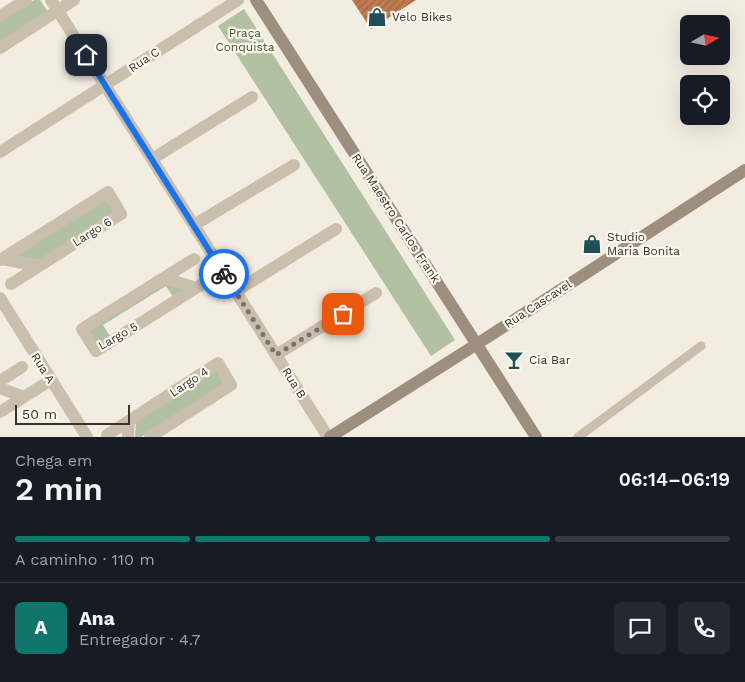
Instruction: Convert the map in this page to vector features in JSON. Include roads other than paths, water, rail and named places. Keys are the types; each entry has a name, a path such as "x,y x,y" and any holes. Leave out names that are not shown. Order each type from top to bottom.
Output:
{"main road":[{"name":"Rua Maestro Carlos Frank","path":"256,0 536,437"},
{"name":"Rua Cascavel","path":"329,437 477,344 745,170"}],"street":[{"path":"0,16 26,0"},
{"path":"0,48 54,5 74,0"},
{"name":"Rua C","path":"0,152 238,0"},
{"name":"Rua B","path":"54,5 329,437"},
{"path":"152,160 252,97"},
{"path":"194,225 294,165"},
{"name":"Largo 6","path":"1,260 108,192 121,214 11,284"},
{"path":"236,292 336,229"},
{"name":"Largo 5","path":"194,259 82,329 96,352 223,271"},
{"path":"1,260 39,266"},
{"path":"164,278 196,288"},
{"path":"276,355 376,293"},
{"name":"Rua A","path":"0,298 87,437"},
{"name":"Largo 4","path":"107,435 218,363 231,385 150,437"},
{"path":"0,380 22,367"},
{"path":"0,412 51,380"},
{"path":"0,388 24,397"},
{"path":"128,437 129,420"}],"lane":[{"path":"578,437 701,346"}],"place":[{"name":"Velo Bikes","path":"377,17"},
{"name":"Studio Maria Bonita","path":"592,244"},
{"name":"Cia Bar","path":"514,360"}],"park label":[{"name":"Praça Conquista","path":"245,40"}]}
